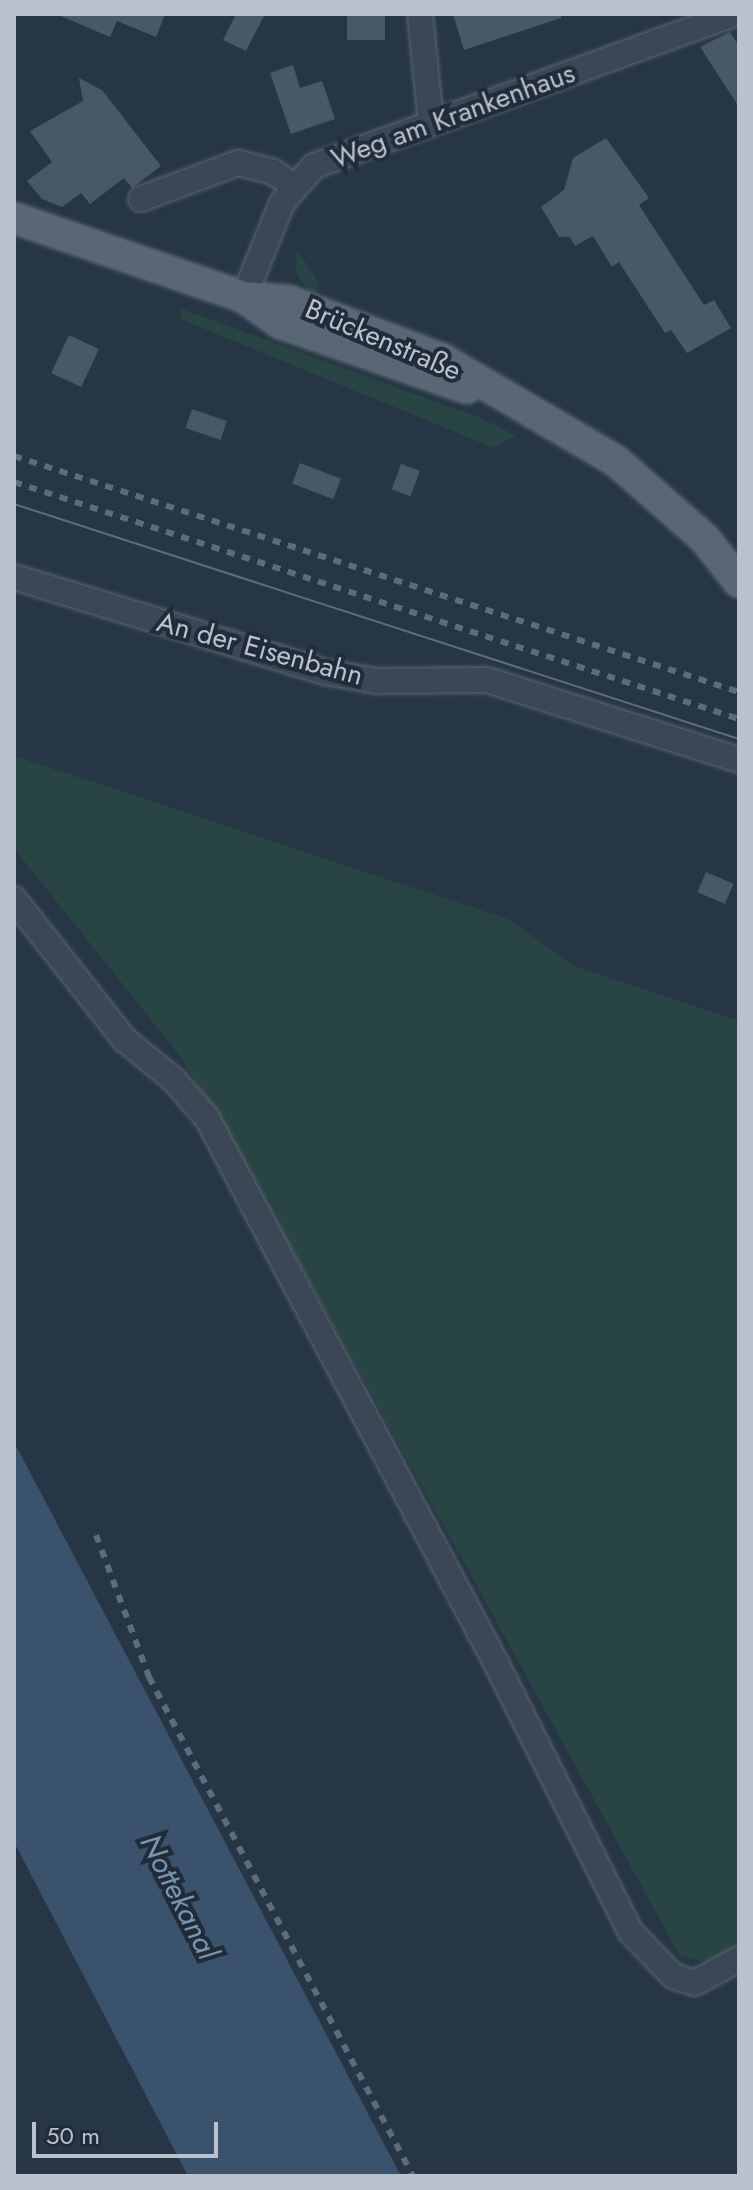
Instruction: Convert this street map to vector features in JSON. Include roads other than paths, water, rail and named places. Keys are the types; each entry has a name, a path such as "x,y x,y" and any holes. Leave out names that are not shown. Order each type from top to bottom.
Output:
{"main road":[{"name":"Brückenstraße","path":"14,218 244,297 289,301 442,359 604,453 662,496 739,582"}],"street":[{"path":"420,14 431,123"},
{"name":"Weg am Krankenhaus","path":"293,185 335,155 734,14"},
{"path":"141,199 238,163 273,172 293,185 244,297"},
{"name":"An der Eisenbahn","path":"14,577 325,672 376,681 487,680 739,760"},
{"path":"14,899 125,1040 174,1080 207,1118 495,1661 630,1931 673,1976 695,1983 739,1959"}],"water":[{"name":"Nottekanal","path":"14,1442 401,2176 188,2176 14,1842"}],"tram line":[{"path":"14,504 739,739"}],"railway":[{"path":"14,456 739,692"},
{"path":"14,482 739,719"},
{"path":"96,1535 149,1677 413,2176"}]}
